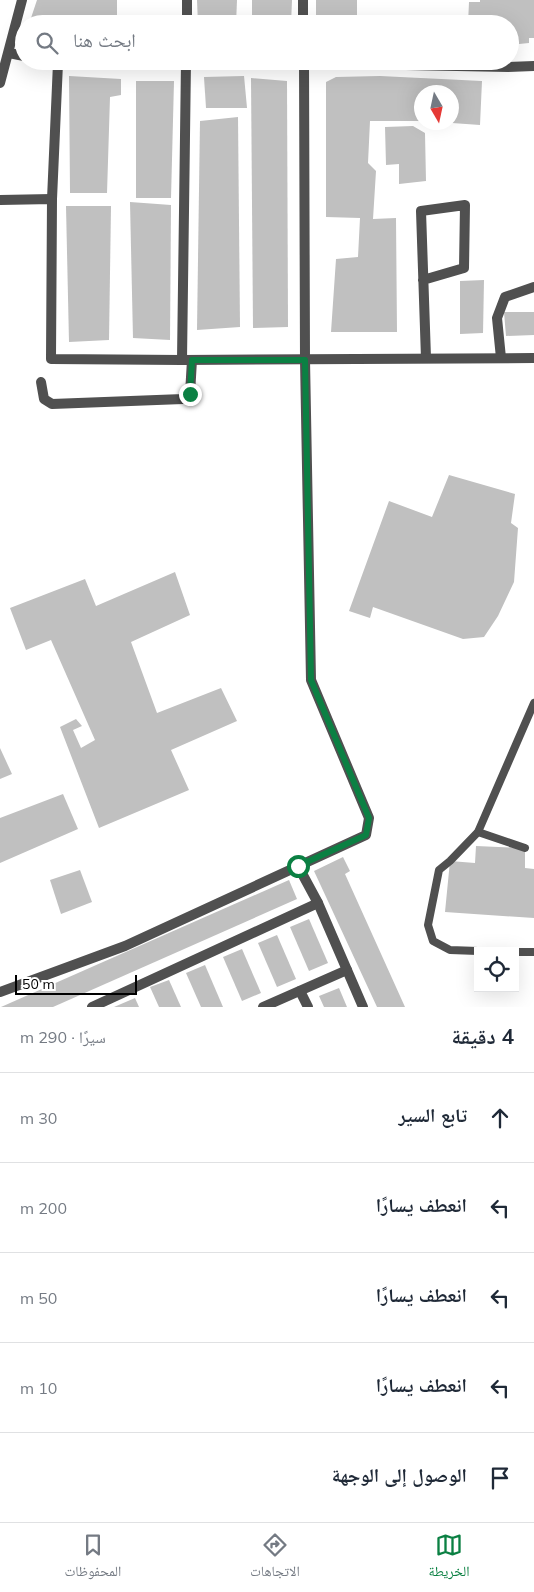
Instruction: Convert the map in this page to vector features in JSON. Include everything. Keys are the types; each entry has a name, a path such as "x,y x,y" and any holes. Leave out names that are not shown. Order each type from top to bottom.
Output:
{"street":[{"path":"18,15 22,0"},
{"path":"187,0 187,15"},
{"path":"303,0 304,15"},
{"path":"0,83 15,28"},
{"path":"9,52 15,54"},
{"path":"519,67 534,66"},
{"path":"54,70 51,360 534,358"},
{"path":"41,382 44,399 52,404 183,399 190,394 187,360 186,70"},
{"path":"0,992 125,946 366,835 369,818 311,680 305,360 304,70"},
{"path":"0,200 52,199"},
{"path":"423,280 464,268 465,206 421,211 423,280 426,358"},
{"path":"501,358 497,318 505,297 534,287"},
{"path":"298,866 318,903 363,1007"},
{"path":"92,1007 318,903"},
{"path":"263,1007 347,970"},
{"path":"300,990 308,1007"}],"lane":[{"path":"474,951 450,950 434,941 428,924 439,870 478,832 534,703"},
{"path":"478,832 525,848"},
{"path":"519,952 534,952"}],"building":[{"path":"37,0 117,0 117,15 32,15"},
{"path":"197,0 237,0 236,15 198,15"},
{"path":"252,0 292,0 291,15 252,15"},
{"path":"316,0 357,0 357,15 316,15"},
{"path":"480,0 534,0 534,38 529,38 529,43 519,44 519,15 468,15 469,2 480,2"},
{"path":"69,76 121,79 121,95 110,97 107,193 70,193"},
{"path":"244,76 247,108 206,108 204,77"},
{"path":"380,76 482,81 480,125 459,124 459,85 414,85 414,121 370,121 368,163 376,171 373,219 396,218 397,332 331,332 336,259 358,257 360,218 326,217 326,82 336,77"},
{"path":"251,78 287,81 288,327 253,328"},
{"path":"136,81 174,81 171,198 136,198"},
{"path":"238,117 240,327 197,330 200,121"},
{"path":"413,126 414,130 420,130 425,133 426,181 399,184 399,164 386,165 385,127"},
{"path":"130,202 171,205 170,340 133,338"},
{"path":"66,206 111,206 109,340 69,342"},
{"path":"484,280 483,333 460,334 460,281"},
{"path":"504,312 534,312 534,335 506,336"},
{"path":"449,475 515,494 511,523 518,528 514,582 498,616 484,637 463,639 373,607 370,618 349,611 389,501 432,517"},
{"path":"175,572 190,615 131,642 157,713 221,688 237,721 171,750 189,790 99,828 60,727 76,719 82,726 73,730 81,748 95,740 51,640 26,650 10,608 85,579 96,606"},
{"path":"0,748 12,774 0,779"},
{"path":"63,794 78,829 0,863 0,818"},
{"path":"476,846 525,848 525,868 534,869 534,918 445,912 450,861 475,863"},
{"path":"343,857 350,871 345,874 405,1007 377,1007 314,871"},
{"path":"80,870 92,902 61,914 50,880"},
{"path":"289,880 297,899 53,1007 1,1007"},
{"path":"309,919 328,963 309,971 290,927"},
{"path":"277,935 296,979 277,987 258,943"},
{"path":"242,949 261,993 242,1001 223,957"},
{"path":"205,965 223,1007 201,1007 186,973"},
{"path":"169,980 181,1007 159,1007 150,987"},
{"path":"339,988 347,1007 324,1007 319,996"},
{"path":"135,998 139,1007 114,1007"}],"route":[{"path":"190,394 192,360 305,360 311,680 369,818 366,835 298,866"}]}
